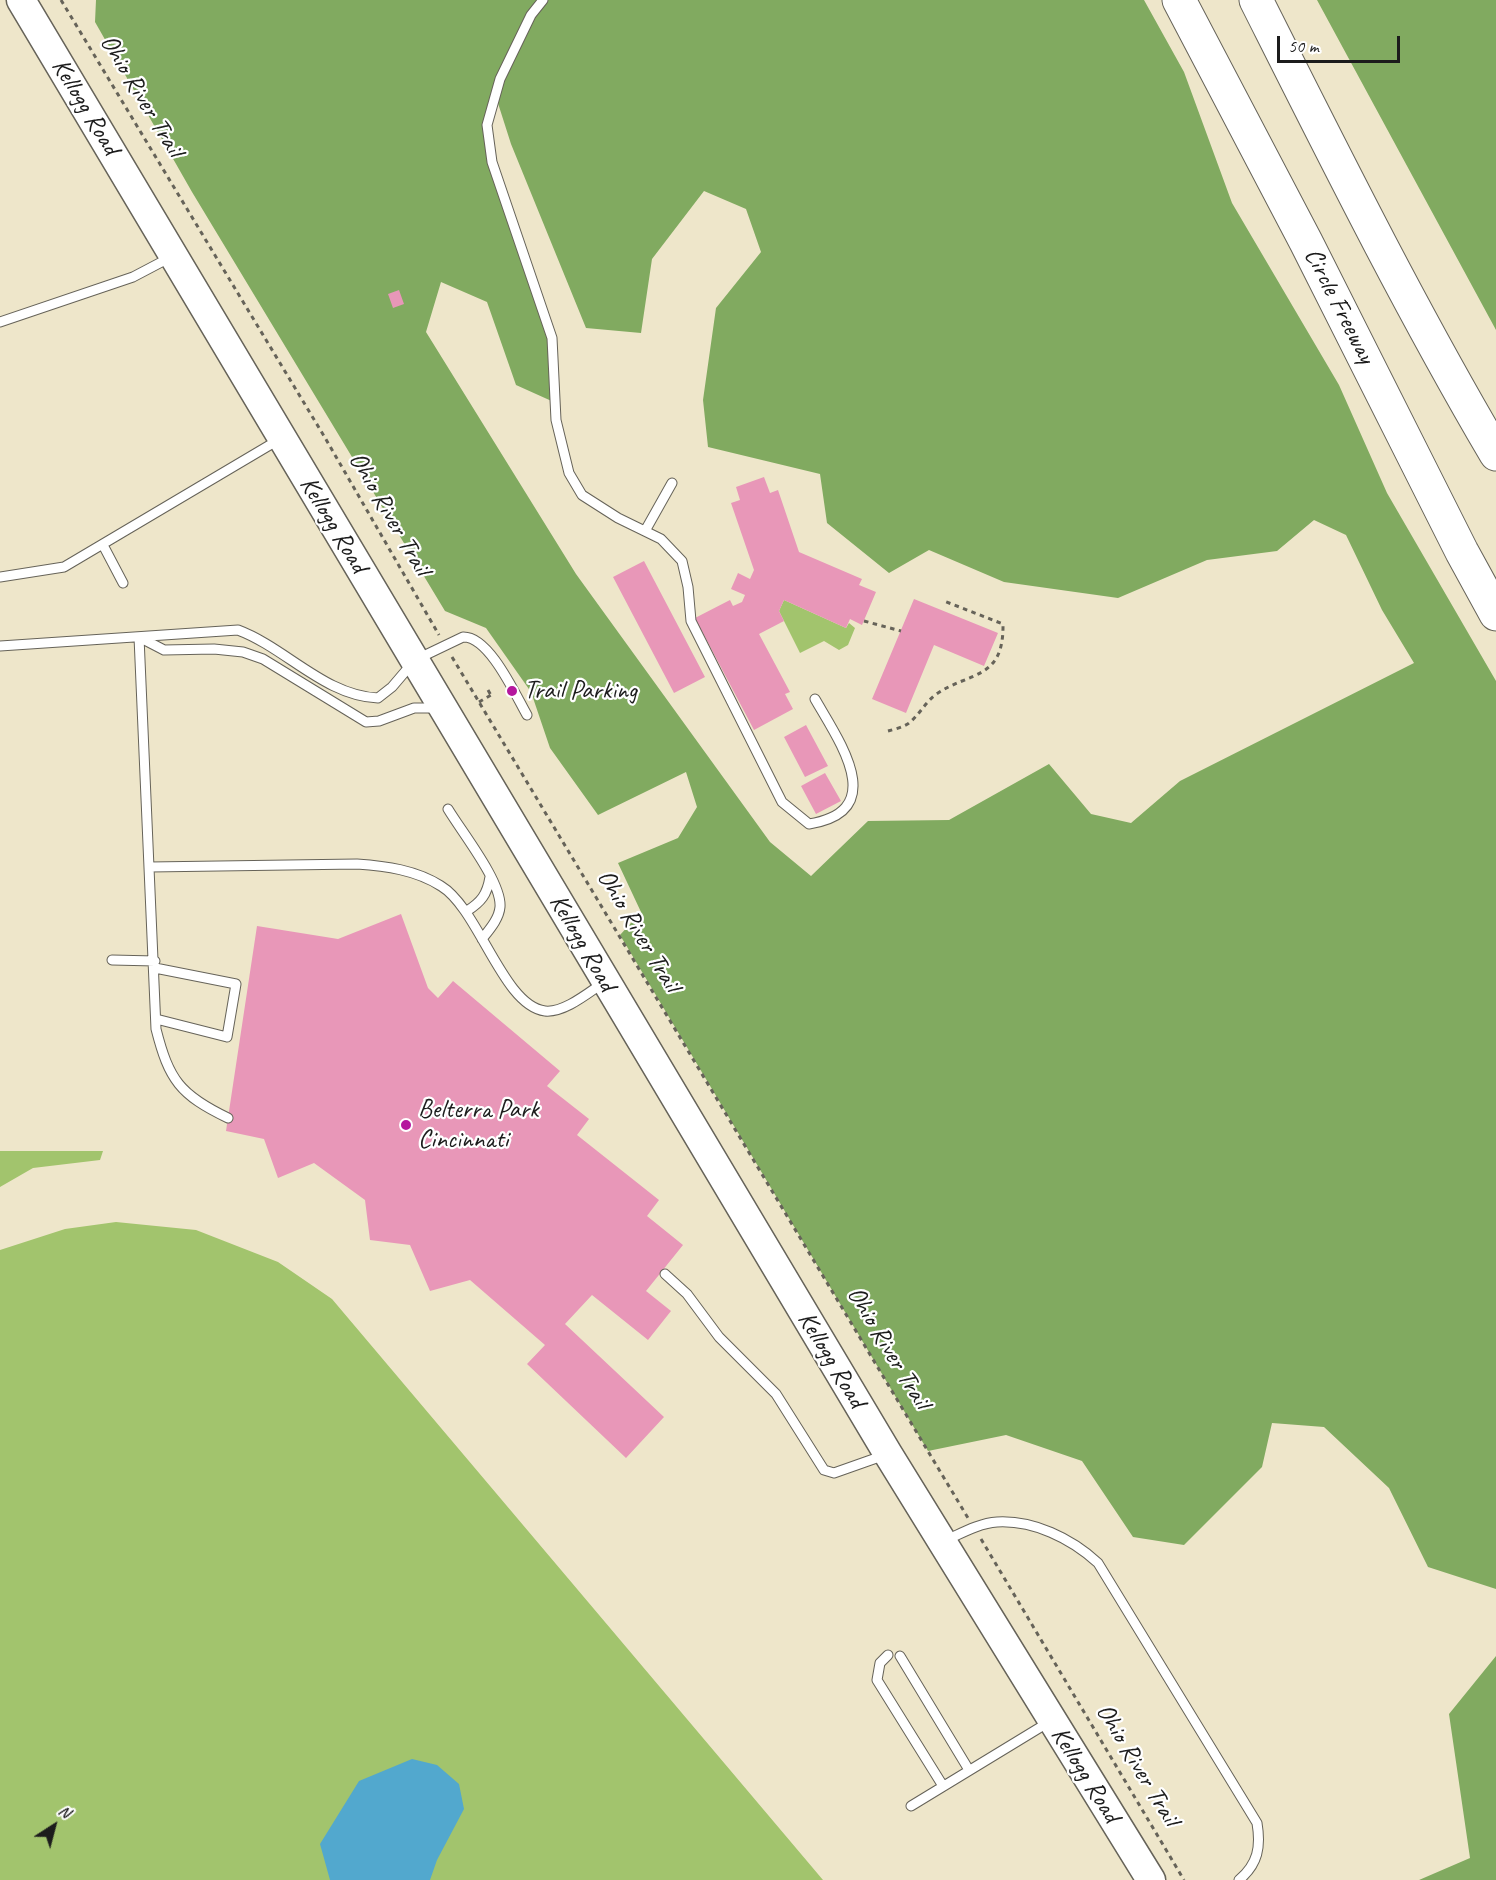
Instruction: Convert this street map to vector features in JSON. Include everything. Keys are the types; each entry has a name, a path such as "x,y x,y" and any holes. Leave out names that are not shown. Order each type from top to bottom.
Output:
{"highway":[{"name":"Circle Freeway","path":"1179,0 1306,242 1462,552 1496,614"},
{"path":"1256,0 1365,219 1438,355 1496,454"}],"main road":[{"name":"Kellogg Road","path":"21,0 888,1454 1151,1880"}],"lane":[{"path":"543,0 531,15 500,79 487,125 492,162 552,338 556,420 569,473 582,495 661,539 682,561 688,587 691,621 783,802 809,824 824,822 842,814 850,801 854,782 847,756 815,699"},
{"path":"0,322 133,277 173,256"},
{"path":"0,577 64,567 281,438"},
{"path":"645,531 672,483"},
{"path":"103,545 123,583"},
{"path":"0,646 238,630 259,638 330,685 360,698 378,699 392,687 415,660 463,637 478,640 486,648 527,715"},
{"path":"139,637 164,650 224,650 243,652 263,659 366,722 379,721 414,708 443,708"},
{"path":"139,637 156,1019 165,1064 180,1087 199,1104 228,1118"},
{"path":"448,810 498,892 500,908 494,925 482,939"},
{"path":"150,867 357,864 386,866 419,875 442,886 467,911 509,981 534,1007 546,1011 559,1009 605,982"},
{"path":"467,911 480,903 488,892 490,877"},
{"path":"112,960 155,964 236,984 227,1037 156,1019"},
{"path":"665,1274 687,1294 719,1337 776,1394 824,1470 834,1473 888,1454"},
{"path":"941,1542 996,1522 1042,1528 1087,1552 1098,1563 1257,1823 1261,1845 1256,1859 1239,1880"},
{"path":"888,1655 880,1663 877,1680 943,1786"},
{"path":"900,1656 969,1770"},
{"path":"911,1806 1051,1720"}],"path":[{"name":"Ohio River Trail","path":"61,0 306,406 445,646 1184,1880"},
{"path":"888,731 908,724 936,695 970,680 991,666 1003,638 1003,624 959,604 944,601"},
{"path":"864,621 901,631"},
{"path":"479,702 491,696 488,690"}],"green space":[{"path":"96,0 1144,0 1184,72 1232,203 1339,385 1387,493 1496,681 1496,1589 1428,1567 1389,1488 1324,1427 1272,1423 1262,1467 1184,1545 1133,1537 1082,1461 1006,1435 928,1451 620,935 641,912 618,863 678,838 697,807 686,772 598,815 550,748 531,692 486,628 445,611 192,192 95,22","holes":["496,97 511,144 586,328 641,333 652,259 704,191 746,209 761,252 716,308 703,400 708,447 820,474 827,523 889,573 929,550 1004,582 1118,598 1207,560 1277,551 1314,520 1346,535 1382,610 1414,663 1180,781 1131,823 1091,814 1049,764 949,820 868,821 811,876 770,842 576,574 426,332 441,282 487,302 516,385 556,403 552,338 492,162 487,125"]},
{"path":"1317,0 1496,0 1496,330"},
{"path":"784,600 846,628 849,623 855,628 848,645 839,650 824,641 800,653 779,611"},
{"path":"0,1151 103,1151 100,1160 33,1168 0,1187"},
{"path":"116,1222 196,1230 278,1262 332,1299 823,1880 0,1880 0,1250 65,1229"},
{"path":"1496,1656 1496,1880 1419,1880 1470,1858 1449,1714"}],"water":[{"path":"412,1759 437,1765 459,1784 464,1809 437,1860 430,1880 330,1880 320,1844 359,1781"}],"building":[{"path":"399,290 404,304 393,308 388,294"},
{"path":"764,477 770,493 778,490 799,552 862,579 859,585 876,592 862,625 850,619 846,628 784,600 779,611 784,621 759,634 790,692 785,694 793,709 754,730 695,618 730,600 733,606 742,602 745,595 731,589 738,573 750,579 754,570 731,503 740,500 736,487"},
{"path":"644,561 705,677 674,693 613,577"},
{"path":"914,599 998,633 984,666 934,645 906,713 872,699"},
{"path":"806,725 828,766 805,777 784,737"},
{"path":"825,773 841,801 816,814 801,786"},
{"name":"Belterra Park Cincinnati","path":"401,914 428,988 438,998 453,981 560,1071 547,1086 589,1119 577,1135 659,1200 647,1216 683,1245 646,1291 671,1311 648,1340 592,1295 565,1324 664,1417 626,1458 527,1364 545,1345 470,1280 430,1291 410,1245 370,1240 365,1200 314,1163 278,1178 264,1139 226,1131 257,926 338,939"}],"place":[{"name":"Trail Parking","path":"512,691"},
{"name":"Belterra Park Cincinnati","path":"406,1125"}]}
